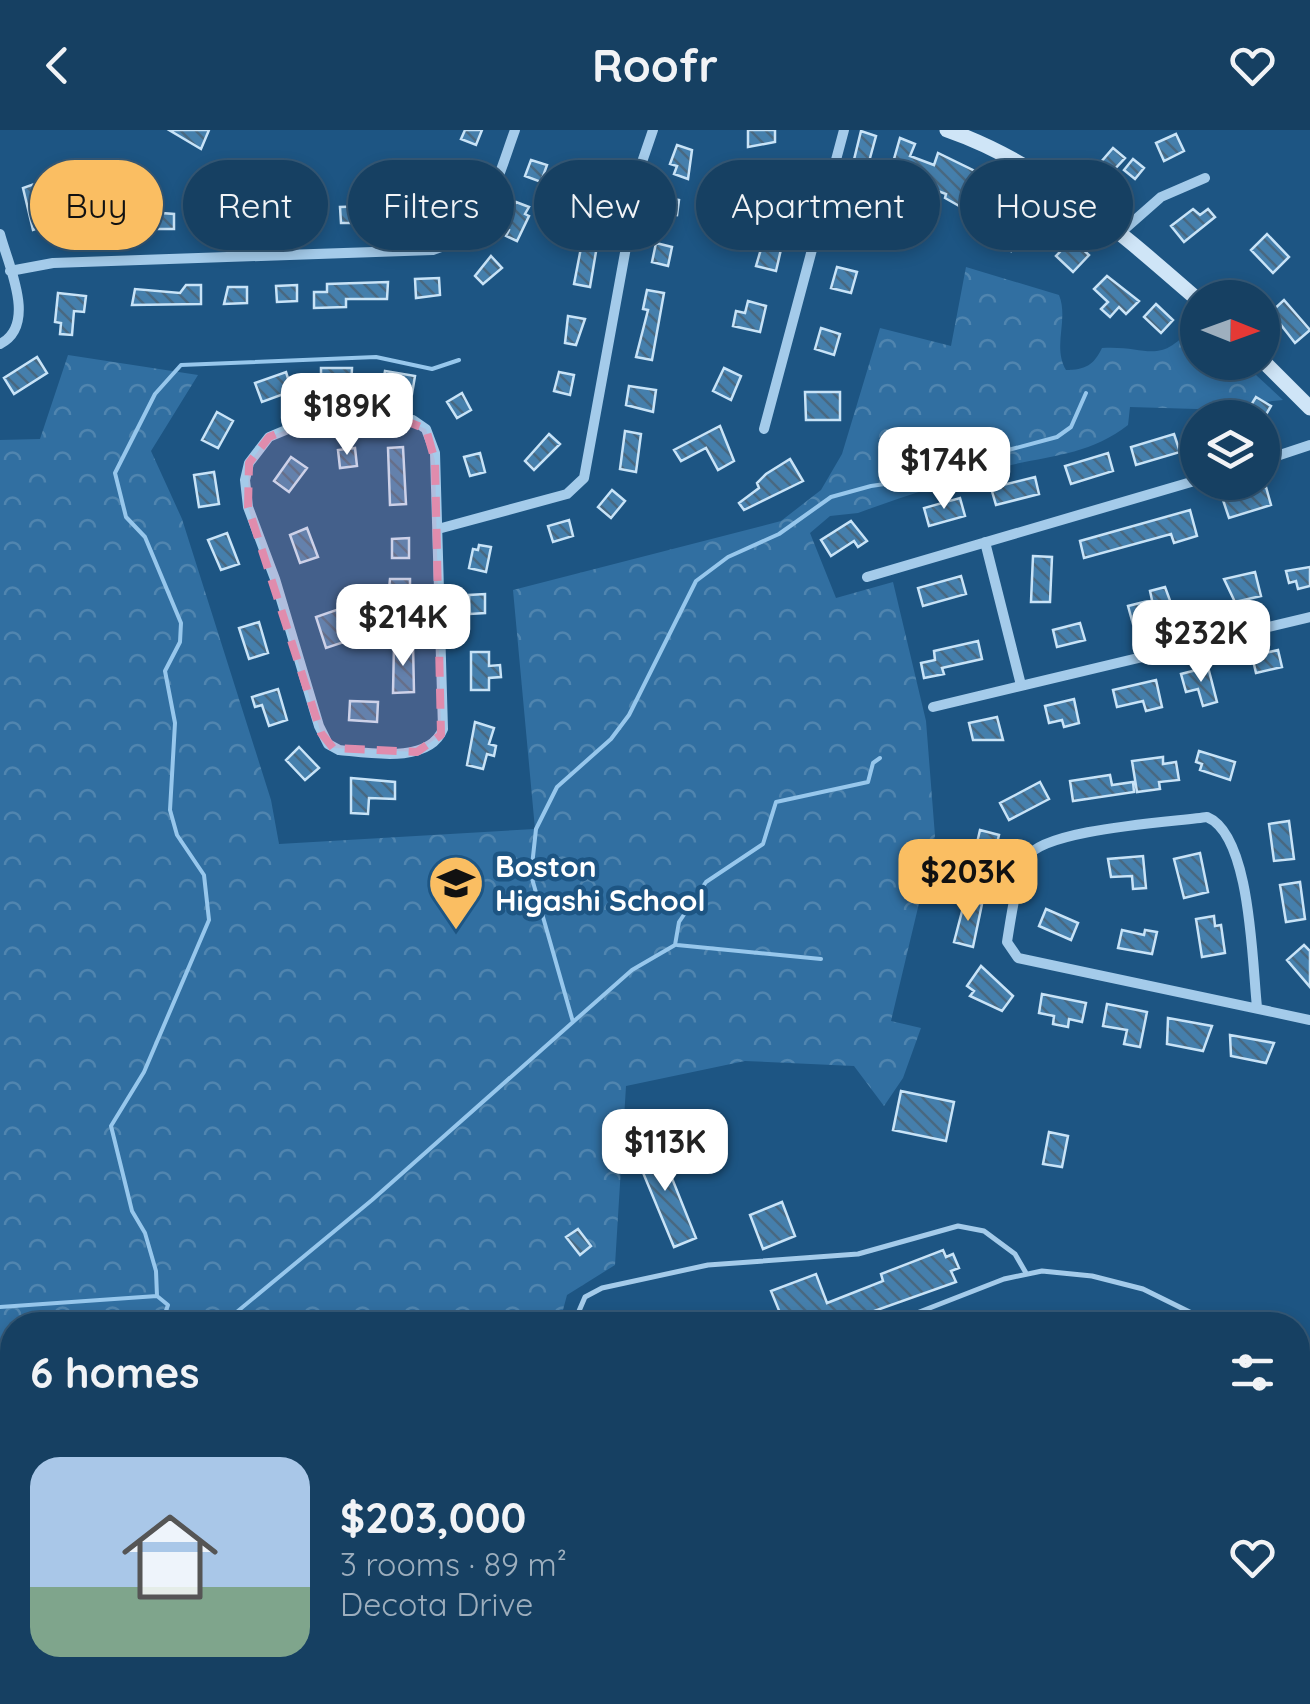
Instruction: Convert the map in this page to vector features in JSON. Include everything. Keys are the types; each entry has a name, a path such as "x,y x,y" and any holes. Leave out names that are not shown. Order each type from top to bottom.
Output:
{"main road":[{"path":"947,130 1014,160"},
{"path":"1133,246 1180,285"},
{"path":"1280,378 1310,408"}],"street":[{"path":"10,271 53,263 433,250 463,234 481,214 515,130"},
{"path":"438,529 567,494 584,478 641,166 653,130"},
{"path":"764,429 844,130"},
{"path":"1133,222 1161,197 1206,178"},
{"path":"0,234 19,322 13,336 0,344"},
{"path":"413,420 426,429 434,446 438,529 441,736 433,745 417,752 333,748 321,733 280,593 248,506 245,480 250,464 263,442 293,427 413,420"},
{"path":"1280,455 1310,445"},
{"path":"866,576 1180,485"},
{"path":"985,542 1021,685"},
{"path":"934,706 1310,616"},
{"path":"1257,1006 1238,854 1220,823 1207,818 1072,836 1041,844 1027,856 1007,942 1018,958 1310,1020"}],"lane":[{"path":"579,1312 585,1297 602,1288 708,1265 858,1254 962,1225 978,1228 1013,1252 1026,1273"},
{"path":"921,1312 1026,1273 1069,1273 1123,1283 1193,1312"}],"highlighted area":[{"path":"401,419 426,429 435,461 441,735 417,752 333,748 321,733 248,507 249,463 269,437 293,427"}],"green space":[{"name":"Boston Higashi School","path":"966,267 1059,295 1060,352 1066,370 1088,365 1102,348 1163,350 1180,339 1180,380 1261,380 1283,400 1180,400 1180,408 1130,407 1128,425 1098,443 980,473 858,513 830,516 810,533 836,598 893,582 926,721 935,836 891,1021 921,1028 903,1078 884,1106 854,1066 745,1061 626,1086 615,1265 567,1295 562,1312 0,1312 0,440 40,439 68,355 198,375 151,451 182,519 271,800 279,844 535,829 513,590 781,521 821,490 842,454 880,328 951,346"}],"building":[{"path":"169,130 209,130 201,149"},
{"path":"465,130 482,130 476,145 461,139"},
{"path":"748,130 775,130 775,142 748,147"},
{"path":"861,131 876,136 869,160 854,160"},
{"path":"1176,134 1184,151 1164,161 1156,143"},
{"path":"900,138 915,144 910,156 921,160 894,160"},
{"path":"677,145 692,150 688,179 676,175 676,160 671,160"},
{"path":"1113,148 1125,158 1123,160 1103,160"},
{"path":"938,153 960,164 960,206 945,198 946,194 940,192"},
{"path":"531,160 534,161 534,179 525,176"},
{"path":"1132,160 1144,168 1135,179 1133,177"},
{"path":"30,186 30,217 23,188"},
{"path":"516,202 529,207 517,241 514,240"},
{"path":"340,207 348,207 348,223 341,223"},
{"path":"1193,209 1200,215 1208,209 1215,217 1184,242 1171,226"},
{"path":"163,213 174,214 174,229 163,229"},
{"path":"1267,234 1289,257 1273,273 1251,250"},
{"path":"581,250 596,250 590,287 574,284"},
{"path":"655,250 671,250 668,266 652,262"},
{"path":"761,250 781,250 776,271 756,266"},
{"path":"1062,250 1084,250 1089,255 1073,272 1056,256"},
{"path":"491,256 502,268 483,284 475,276"},
{"path":"837,267 857,272 851,293 831,288"},
{"path":"1107,276 1139,301 1126,314 1119,307 1110,317 1101,309 1108,302 1094,289"},
{"path":"439,278 440,295 416,298 415,279"},
{"path":"388,282 387,299 346,299 346,307 314,308 314,292 327,292 327,284"},
{"path":"186,285 201,285 201,304 132,305 135,289 180,293"},
{"path":"297,285 297,301 277,302 276,286"},
{"path":"228,287 247,287 247,303 224,304"},
{"path":"647,290 664,293 652,360 636,357 648,310 643,309"},
{"path":"58,293 86,296 84,312 74,311 72,335 60,334 61,323 55,322"},
{"path":"1284,300 1310,330 1295,343 1280,324 1280,304"},
{"path":"748,301 766,306 760,332 733,326 736,311 745,313"},
{"path":"1156,304 1173,320 1161,333 1144,317"},
{"path":"568,316 585,319 576,345 565,343"},
{"path":"821,328 840,334 834,355 815,349"},
{"path":"37,357 47,373 14,394 4,378"},
{"path":"321,368 352,368 351,390 321,390"},
{"path":"724,368 741,376 731,400 713,391"},
{"path":"385,371 415,376 412,394 382,389"},
{"path":"286,372 292,391 262,402 255,383"},
{"path":"559,372 574,375 570,395 554,391"},
{"path":"629,386 656,390 653,412 626,405"},
{"path":"805,392 840,392 840,420 806,420"},
{"path":"462,393 471,410 457,418 447,402"},
{"path":"217,412 233,421 218,448 202,440"},
{"path":"720,426 734,461 718,470 706,448 681,461 674,450"},
{"path":"625,431 641,434 636,472 620,469"},
{"path":"549,434 560,444 534,470 525,461"},
{"path":"1174,434 1180,452 1136,465 1131,447"},
{"path":"403,447 406,504 390,505 388,448"},
{"path":"355,448 357,466 340,468 338,450"},
{"path":"480,453 485,472 470,476 464,457"},
{"path":"1108,453 1113,471 1071,484 1065,466"},
{"path":"291,457 307,468 289,492 274,481"},
{"path":"790,459 803,481 744,510 739,503 759,488 757,483"},
{"path":"214,472 219,504 199,507 194,475"},
{"path":"1035,477 1039,494 996,505 991,488"},
{"path":"612,490 625,501 611,518 598,507"},
{"path":"960,498 965,516 929,526 924,508"},
{"path":"1223,500 1270,500 1271,505 1229,518"},
{"path":"1190,510 1197,536 1174,543 1171,534 1084,558 1080,541"},
{"path":"569,520 573,536 553,542 548,526"},
{"path":"851,521 867,541 858,547 854,541 831,556 821,540"},
{"path":"307,528 318,557 300,563 290,535"},
{"path":"227,533 239,564 221,570 208,540"},
{"path":"409,538 409,558 392,558 392,539"},
{"path":"479,545 491,547 486,572 469,568 473,549 478,550"},
{"path":"1033,556 1052,557 1050,602 1031,602"},
{"path":"1310,567 1310,586 1298,589 1296,581 1289,583 1286,571"},
{"path":"1255,572 1261,596 1235,602 1224,579"},
{"path":"961,576 966,594 923,606 918,588"},
{"path":"390,579 410,579 410,599 404,599 404,610 387,609"},
{"path":"1165,587 1175,614 1133,624 1128,606 1152,600 1150,591"},
{"path":"485,594 485,613 470,614 469,595"},
{"path":"342,608 345,619 338,622 344,642 326,648 316,617"},
{"path":"259,622 268,653 249,659 239,628"},
{"path":"1080,623 1085,640 1057,647 1053,630"},
{"path":"978,641 982,659 942,668 944,674 924,678 921,663 935,660 934,651"},
{"path":"394,645 413,645 414,692 393,693"},
{"path":"1278,650 1282,667 1256,673 1252,656"},
{"path":"471,652 489,652 489,666 500,665 501,677 489,678 489,690 471,690"},
{"path":"1208,667 1217,702 1203,706 1198,689 1186,692 1181,674"},
{"path":"1156,680 1162,707 1146,711 1143,701 1117,707 1113,690"},
{"path":"278,689 287,720 269,726 262,705 255,707 252,697"},
{"path":"1074,699 1079,723 1064,727 1062,720 1049,723 1045,706"},
{"path":"350,701 378,702 377,722 349,720"},
{"path":"997,717 1003,740 973,740 969,723"},
{"path":"475,722 494,728 489,744 496,746 494,756 487,754 483,769 467,765"},
{"path":"299,747 319,768 305,780 286,760"},
{"path":"1199,751 1235,762 1230,780 1200,770 1202,764 1196,762"},
{"path":"1163,757 1163,764 1176,762 1179,780 1159,782 1160,789 1137,792 1132,761"},
{"path":"1110,775 1112,785 1133,782 1134,792 1073,801 1070,781"},
{"path":"351,778 395,782 395,799 369,798 368,814 351,813"},
{"path":"1040,782 1049,799 1009,820 1000,803"},
{"path":"1289,821 1294,859 1274,861 1269,824"},
{"path":"980,830 999,835 989,877 970,873"},
{"path":"1200,853 1208,892 1184,898 1174,859"},
{"path":"1143,856 1146,888 1133,889 1132,876 1111,877 1108,859"},
{"path":"1300,882 1305,919 1286,922 1280,885"},
{"path":"965,900 982,904 973,947 954,942"},
{"path":"1046,909 1078,923 1071,940 1039,926"},
{"path":"1214,916 1215,926 1221,925 1225,953 1202,957 1196,919"},
{"path":"1122,930 1144,935 1145,930 1157,932 1152,954 1118,948"},
{"path":"1304,945 1310,951 1310,987 1287,960"},
{"path":"981,966 1013,996 1002,1011 970,996 974,991 967,986"},
{"path":"1042,994 1086,1003 1082,1022 1069,1019 1068,1027 1053,1024 1054,1016 1039,1013"},
{"path":"1107,1004 1147,1012 1140,1047 1124,1044 1127,1030 1103,1026"},
{"path":"1168,1018 1212,1026 1203,1051 1167,1044"},
{"path":"1230,1035 1274,1043 1266,1063 1231,1056"},
{"path":"901,1091 954,1102 946,1141 893,1130"},
{"path":"1049,1132 1068,1136 1062,1167 1043,1164"},
{"path":"657,1141 696,1238 674,1247 634,1151"},
{"path":"782,1202 795,1236 763,1249 750,1215"},
{"path":"578,1229 591,1246 580,1255 566,1237"},
{"path":"943,1250 946,1257 953,1254 959,1268 951,1271 956,1282 871,1312 780,1312 771,1291 816,1274 827,1303 883,1281 881,1274"}],"waterway":[{"path":"157,1296 156,1271 145,1233 132,1211 111,1126 144,1072 209,920 204,875 177,835 170,810 175,723 165,671 180,642 181,623 145,537 126,517 115,473 155,394 181,365 376,357 432,369 459,360"},
{"path":"237,1312 372,1200 573,1022 531,875 536,829 557,787 611,739 629,715 696,581 728,557 779,534 831,497 926,478 986,456 1057,437 1071,427 1086,393"},
{"path":"573,1022 632,970 675,945 679,922 706,882 763,844 776,802 868,782 873,763 880,758"},
{"path":"677,945 821,959"},
{"path":"0,1307 157,1296 168,1305 166,1312"}],"place":[{"name":"Boston Higashi School","path":"456,932"}]}
